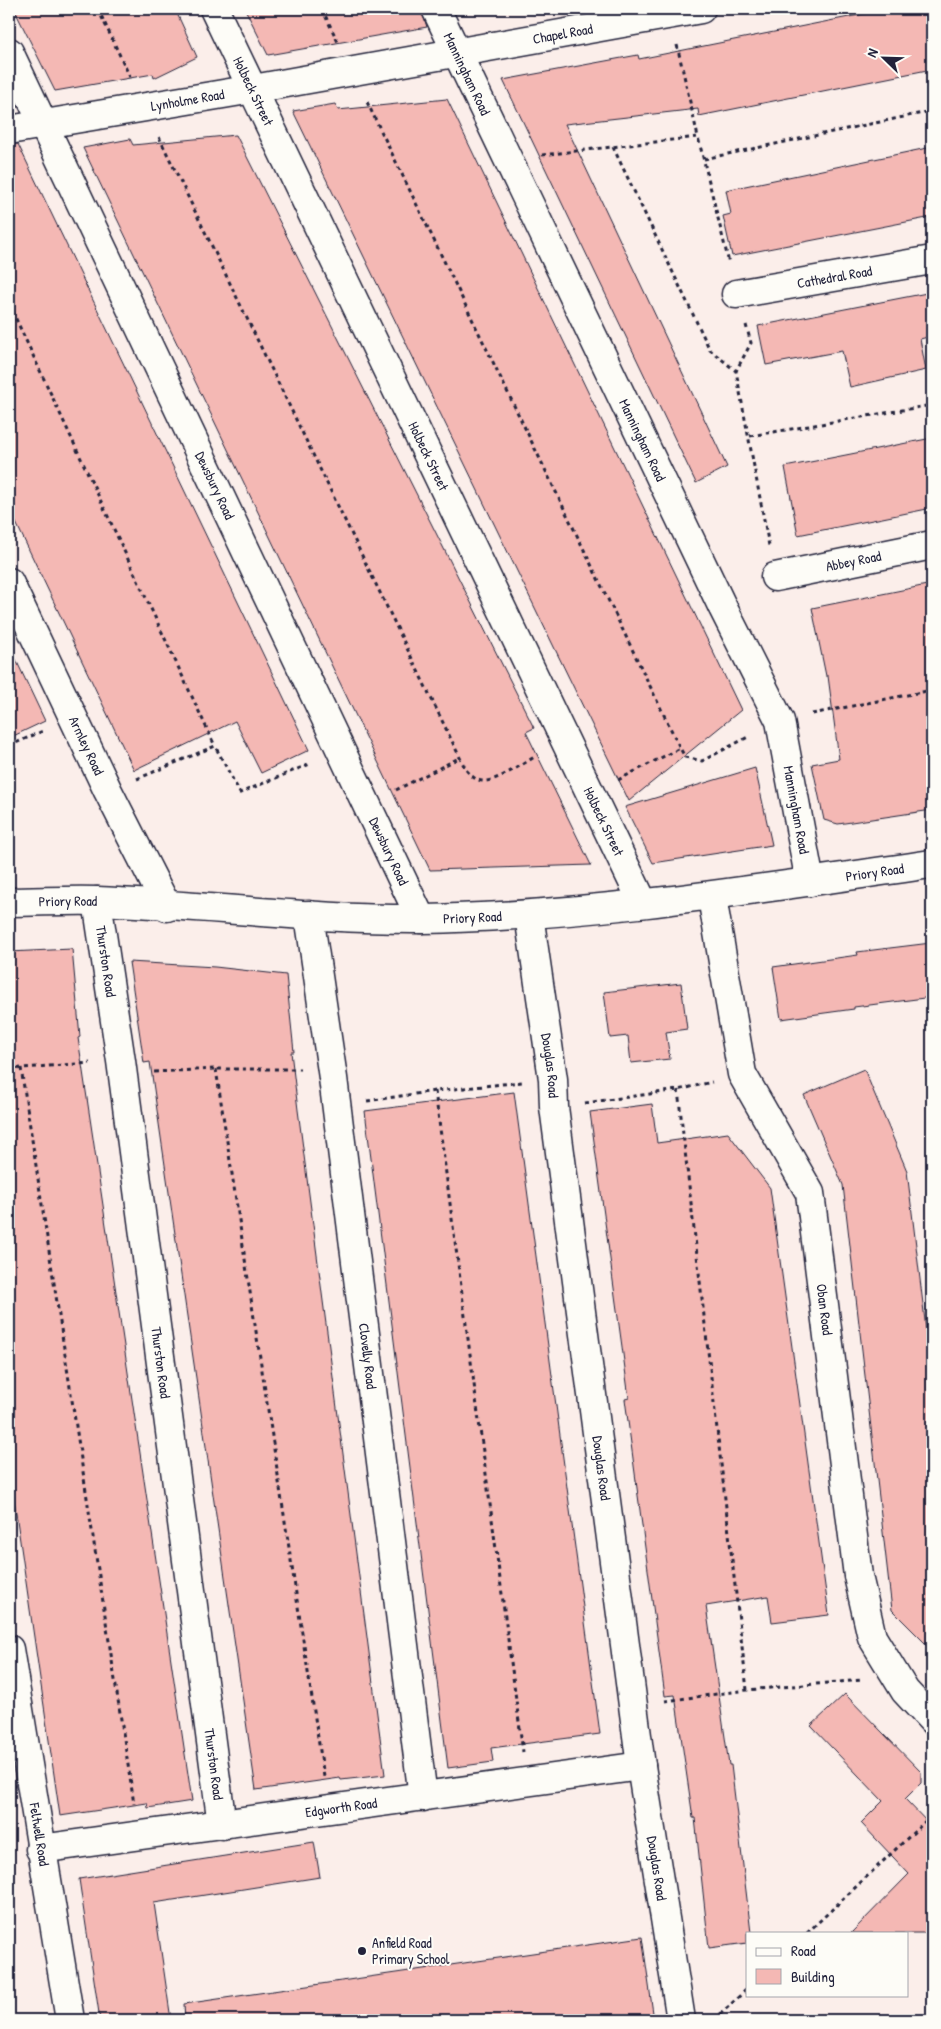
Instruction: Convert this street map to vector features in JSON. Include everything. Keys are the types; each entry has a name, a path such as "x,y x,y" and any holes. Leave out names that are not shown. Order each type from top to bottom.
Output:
{"street":[{"name":"Holbeck Street","path":"214,9 643,903"},
{"name":"Manningham Road","path":"436,9 456,54 510,159 723,608 780,721 810,882"},
{"name":"Chapel Road","path":"456,54 668,12 701,9"},
{"name":"Dewsbury Road","path":"9,52 421,919"},
{"name":"Lynholme Road","path":"9,130 456,54"},
{"name":"Cathedral Road","path":"736,294 932,260"},
{"name":"Abbey Road","path":"775,577 932,545"},
{"name":"Armley Road","path":"9,582 108,791 167,907"},
{"name":"Priory Road","path":"9,902 97,901 309,915 421,919 529,915 712,897 932,864"},
{"name":"Oban Road","path":"712,897 742,1074 810,1193 858,1576 872,1637 906,1691 932,1720"},
{"name":"Thurston Road","path":"97,901 121,1061 222,1825"},
{"name":"Clovelly Road","path":"309,915 333,1078 423,1797"},
{"name":"Douglas Road","path":"529,915 553,1080 554,1107 641,1766 681,2020"},
{"name":"Feltwell Road","path":"9,1648 40,1849 70,2020"},
{"name":"Edgworth Road","path":"40,1849 641,1766"}],"path":[{"path":"98,9 466,770 482,781 491,780 566,741"},
{"path":"322,9 680,748"},
{"path":"668,12 736,294 751,343 736,371"},
{"path":"704,159 932,111"},
{"path":"510,159 698,137"},
{"path":"612,147 710,350 736,371 750,436 775,577"},
{"path":"9,304 216,746 240,793 340,751"},
{"path":"750,436 932,405"},
{"path":"9,746 74,718"},
{"path":"108,791 216,746"},
{"path":"366,805 460,758"},
{"path":"9,1069 121,1061 143,1073 216,1069 301,1069 333,1078 366,1101 435,1090 553,1080"},
{"path":"21,1068 139,1836"},
{"path":"216,1069 329,1810"},
{"path":"554,1107 678,1090 742,1074"},
{"path":"435,1090 527,1783"},
{"path":"678,1090 747,1690"},
{"path":"634,1705 747,1690 897,1677"},
{"path":"808,1932 932,1815"},
{"path":"714,2020 746,1990"}],"building":[{"path":"14,9 175,9 197,57 154,78 153,74 55,91"},
{"path":"245,9 421,9 427,27 268,55"},
{"path":"889,9 932,9 932,69 699,116 698,109 565,124 727,467 696,483 503,80 638,55 639,59"},
{"path":"447,99 741,710 629,801 293,111 335,104 338,110"},
{"path":"236,135 534,728 526,732 591,865 430,870 83,148 130,139 133,145"},
{"path":"18,144 309,750 261,773 235,721 134,770 9,508 9,145"},
{"path":"932,147 932,217 732,256 723,216 731,214 726,190"},
{"path":"932,292 932,336 920,339 926,370 850,387 842,351 766,365 758,326"},
{"path":"932,438 932,508 798,535 785,467"},
{"path":"932,584 932,810 838,824 824,820 812,764 839,759 828,676 826,676 812,608"},
{"path":"9,645 45,721 9,738"},
{"path":"755,768 772,845 653,863 625,807"},
{"path":"931,943 932,997 781,1019 773,967 858,955 857,952"},
{"path":"72,949 80,1037 78,1038 192,1801 148,1808 147,1803 60,1816 9,1465 9,952"},
{"path":"129,962 215,967 286,975 294,1052 291,1052 298,1110 385,1775 341,1780 340,1778 256,1790 150,1062 144,1063"},
{"path":"681,983 687,1029 666,1032 670,1059 631,1063 628,1036 610,1038 604,992"},
{"path":"864,1069 907,1171 932,1379 932,1650 892,1610 843,1185 804,1095"},
{"path":"514,1092 600,1734 491,1748 493,1762 448,1768 365,1111"},
{"path":"652,1104 657,1143 728,1133 770,1188 829,1615 772,1622 768,1596 706,1606 729,1765 731,1765 751,1932 746,1932 746,1943 709,1948 695,1818 693,1818 675,1695 665,1696 625,1399 629,1398 590,1112"},
{"path":"845,1694 921,1772 921,1783 905,1799 932,1827 932,1933 852,1932 909,1874 861,1823 883,1801 811,1726"},
{"path":"314,1842 320,1877 154,1903 171,2020 100,2020 79,1879"},
{"path":"642,1937 654,2020 185,2020 184,2004"}],"place":[{"name":"Anfield Road Primary School","path":"362,1951"}]}
